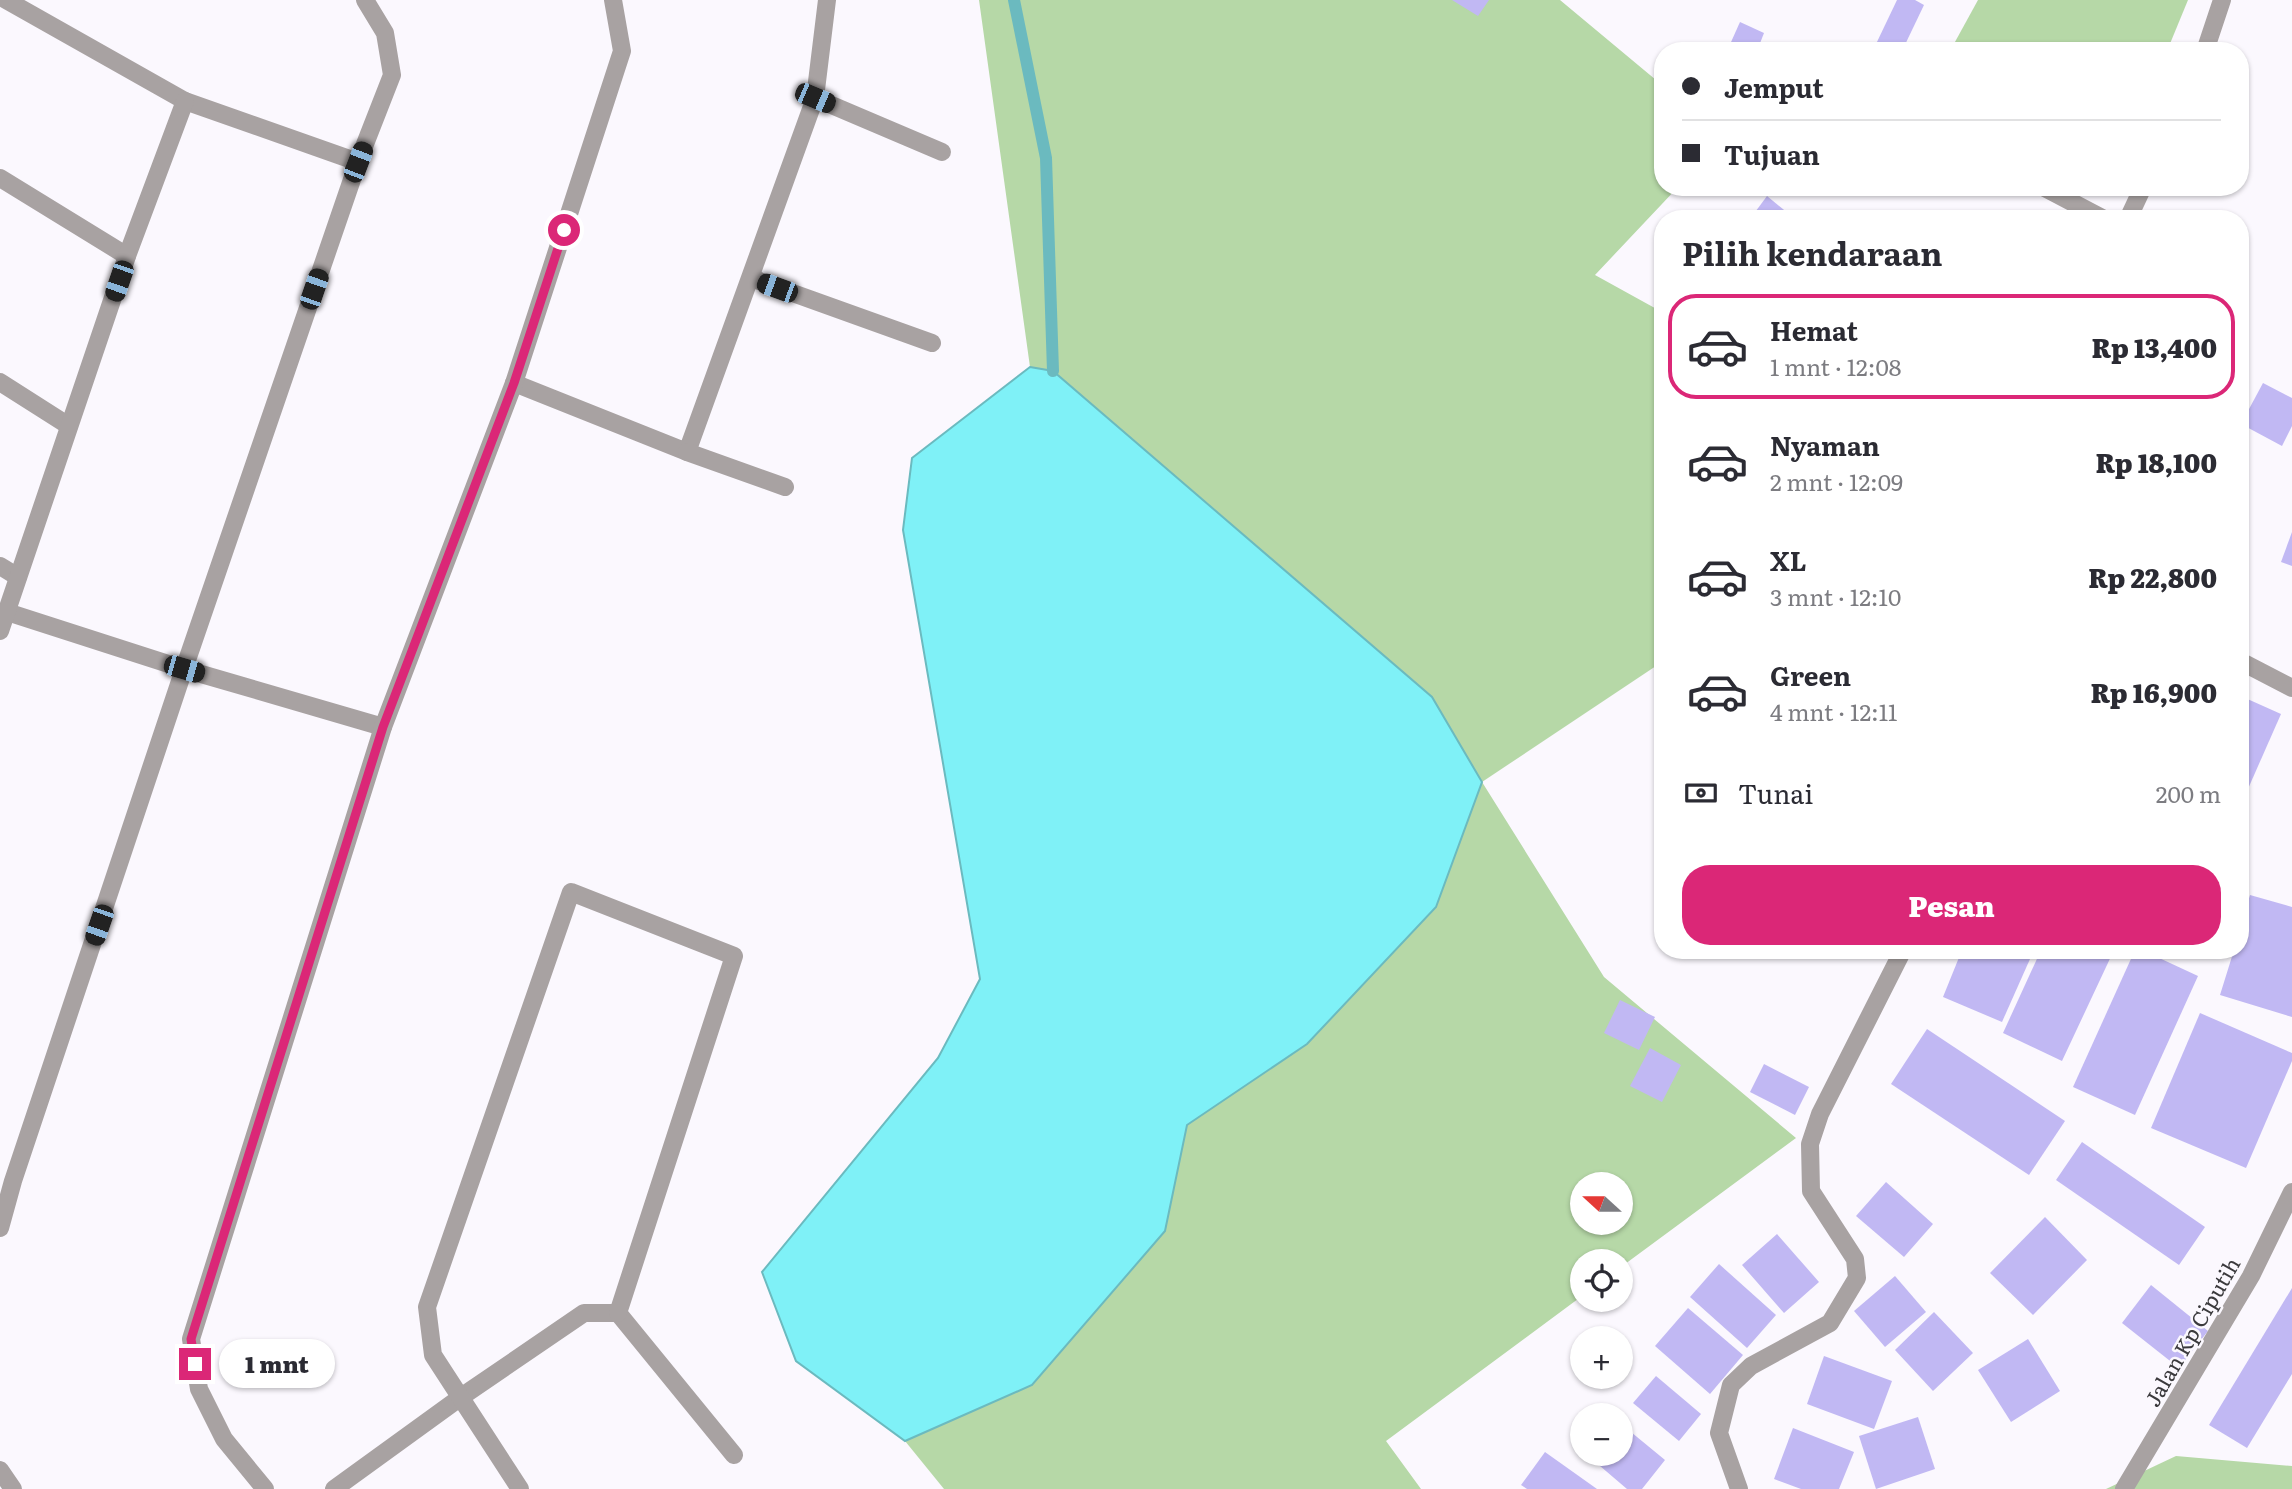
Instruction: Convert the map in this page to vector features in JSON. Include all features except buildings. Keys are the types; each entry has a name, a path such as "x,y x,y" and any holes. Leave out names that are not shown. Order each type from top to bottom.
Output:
{"street":[{"path":"6,0 185,101 358,162"},
{"path":"0,1228 7,1179 358,162 391,75 385,33 365,0"},
{"path":"265,1489 224,1439 198,1389 191,1339 383,727 514,383 622,51 613,0"},
{"path":"687,452 815,98 827,0"},
{"path":"2208,42 2221,0"},
{"path":"815,98 942,152"},
{"path":"0,631 127,256 185,101"},
{"path":"0,178 127,256"},
{"path":"2060,196 2087,210"},
{"path":"751,278 932,342"},
{"path":"0,382 69,426"},
{"path":"514,383 687,452 785,487"},
{"path":"0,566 18,577"},
{"path":"7,612 184,669 383,727"},
{"path":"2249,666 2292,688"},
{"path":"520,1489 433,1356 427,1307 571,892 734,956 618,1313"},
{"path":"1739,1489 1719,1433 1731,1385 1751,1366 1830,1323 1857,1278 1855,1259 1811,1191 1810,1144 1820,1114 1898,959"},
{"name":"Jalan Kp Ciputih","path":"2124,1489 2251,1276 2292,1192"},
{"path":"334,1489 461,1397 584,1313 618,1313"},
{"path":"618,1313 734,1455"},
{"path":"0,1470 13,1489"}],"green space":[{"path":"979,0 1560,0 1654,78 1654,196 1670,196 1595,275 1654,308 1654,667 1482,782 1432,697 1053,372 1030,367"},
{"path":"1978,0 2188,0 2171,42 1955,42"},
{"path":"1482,782 1604,977 1796,1138 1633,1258 1633,1249 1570,1249 1570,1305 1386,1441 1421,1489 944,1489 905,1441 1032,1385 1165,1231 1187,1125 1307,1044"},
{"path":"2176,1456 2292,1466 2292,1489 2106,1489"}],"water":[{"path":"1030,367 1053,371 1432,697 1482,782 1436,907 1307,1044 1187,1125 1165,1231 1032,1385 905,1441 796,1361 762,1272 938,1058 980,979 903,530 912,458"}],"waterway":[{"path":"1014,0 1046,158 1053,371"}],"route":[{"path":"195,1364 191,1339 383,727 514,383 564,230"}]}
